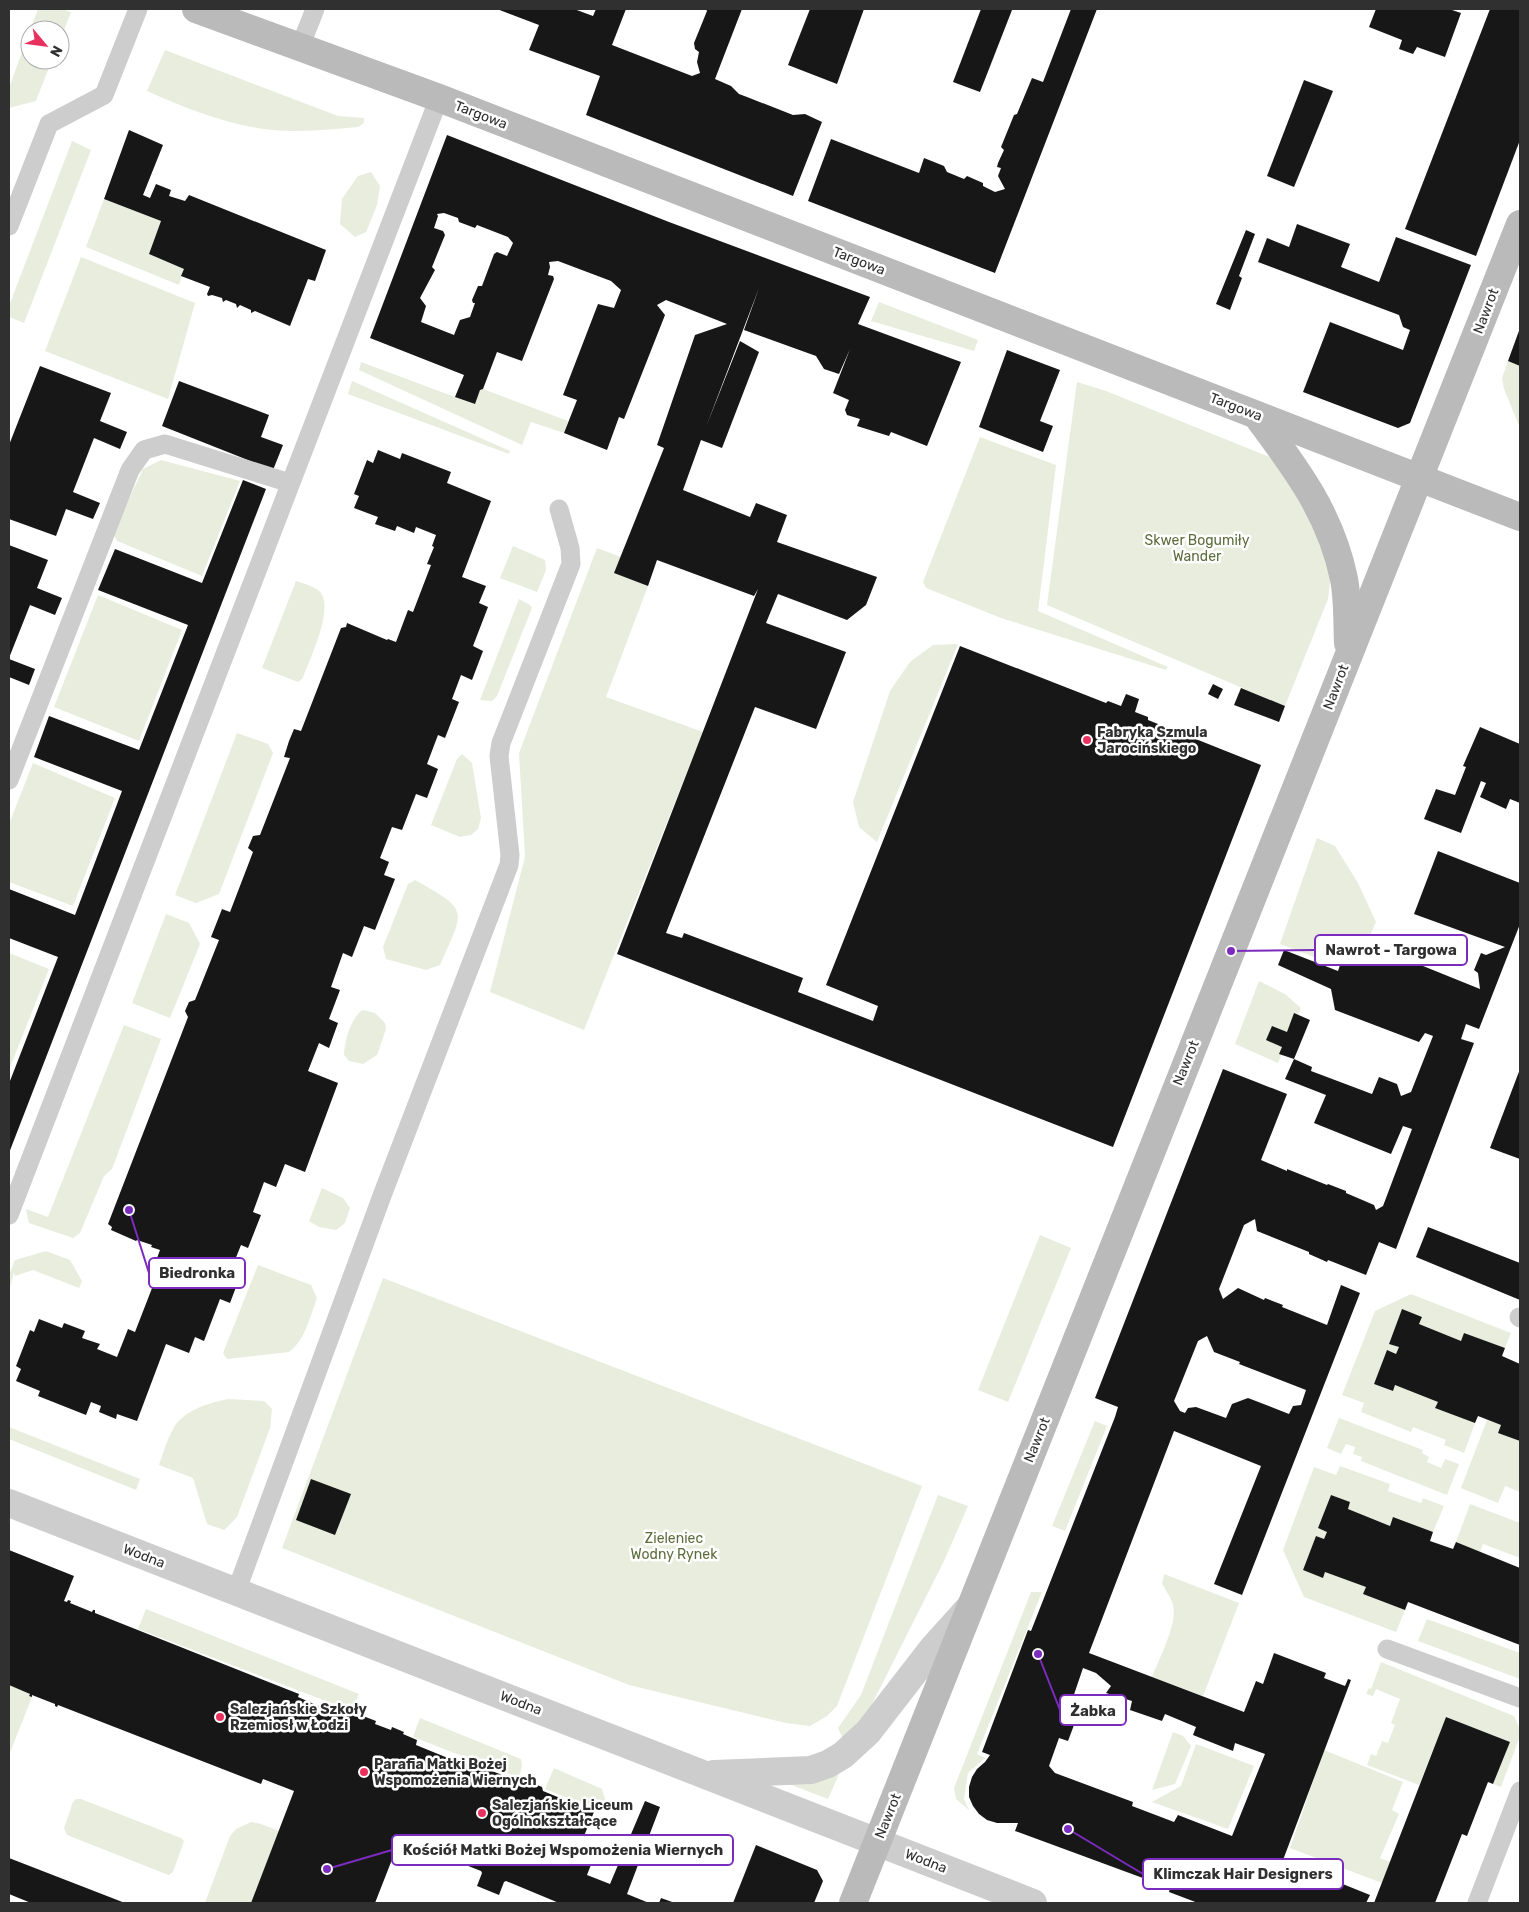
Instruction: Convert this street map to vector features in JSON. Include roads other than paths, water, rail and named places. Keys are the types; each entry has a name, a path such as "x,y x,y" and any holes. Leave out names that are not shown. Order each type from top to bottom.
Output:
{"street":[{"name":"Targowa","path":"196,9 439,98 1520,517"},
{"name":"Nawrot","path":"853,1903 1520,224"},
{"path":"1256,414 1302,476 1325,520 1344,580 1348,654"},
{"name":"Wodna","path":"9,1503 1033,1903"},
{"path":"703,1774 811,1770 828,1764 843,1755 868,1732 916,1669 972,1605"}],"lane":[{"path":"9,226 49,124 104,95 138,9"},
{"path":"300,48 315,9"},
{"path":"9,1215 439,98"},
{"path":"9,780 130,470 144,450 165,444 290,483"},
{"path":"236,1592 383,1193 509,865 510,855 499,756 501,743 571,564 570,548 559,509"},
{"path":"1387,1649 1520,1698"},
{"path":"1477,1903 1520,1791"}],"place":[{"name":"Fabryka Szmula Jarocińskiego","path":"1087,740"},
{"name":"Nawrot - Targowa","path":"1231,951"},
{"name":"Biedronka","path":"129,1210"},
{"name":"Żabka","path":"1038,1654"},
{"name":"Salezjańskie Szkoły Rzemiosł w Łodzi","path":"220,1717"},
{"name":"Parafia Matki Bożej Wspomożenia Wiernych","path":"364,1772"},
{"name":"Salezjańskie Liceum Ogólnokształcące","path":"482,1813"},
{"name":"Klimczak Hair Designers","path":"1068,1829"},
{"name":"Kościół Matki Bożej Wspomożenia Wiernych","path":"327,1869"}],"park label":[{"name":"Skwer Bogumiły Wander","path":"1197,548"},
{"name":"Zieleniec Wodny Rynek","path":"674,1546"}]}
